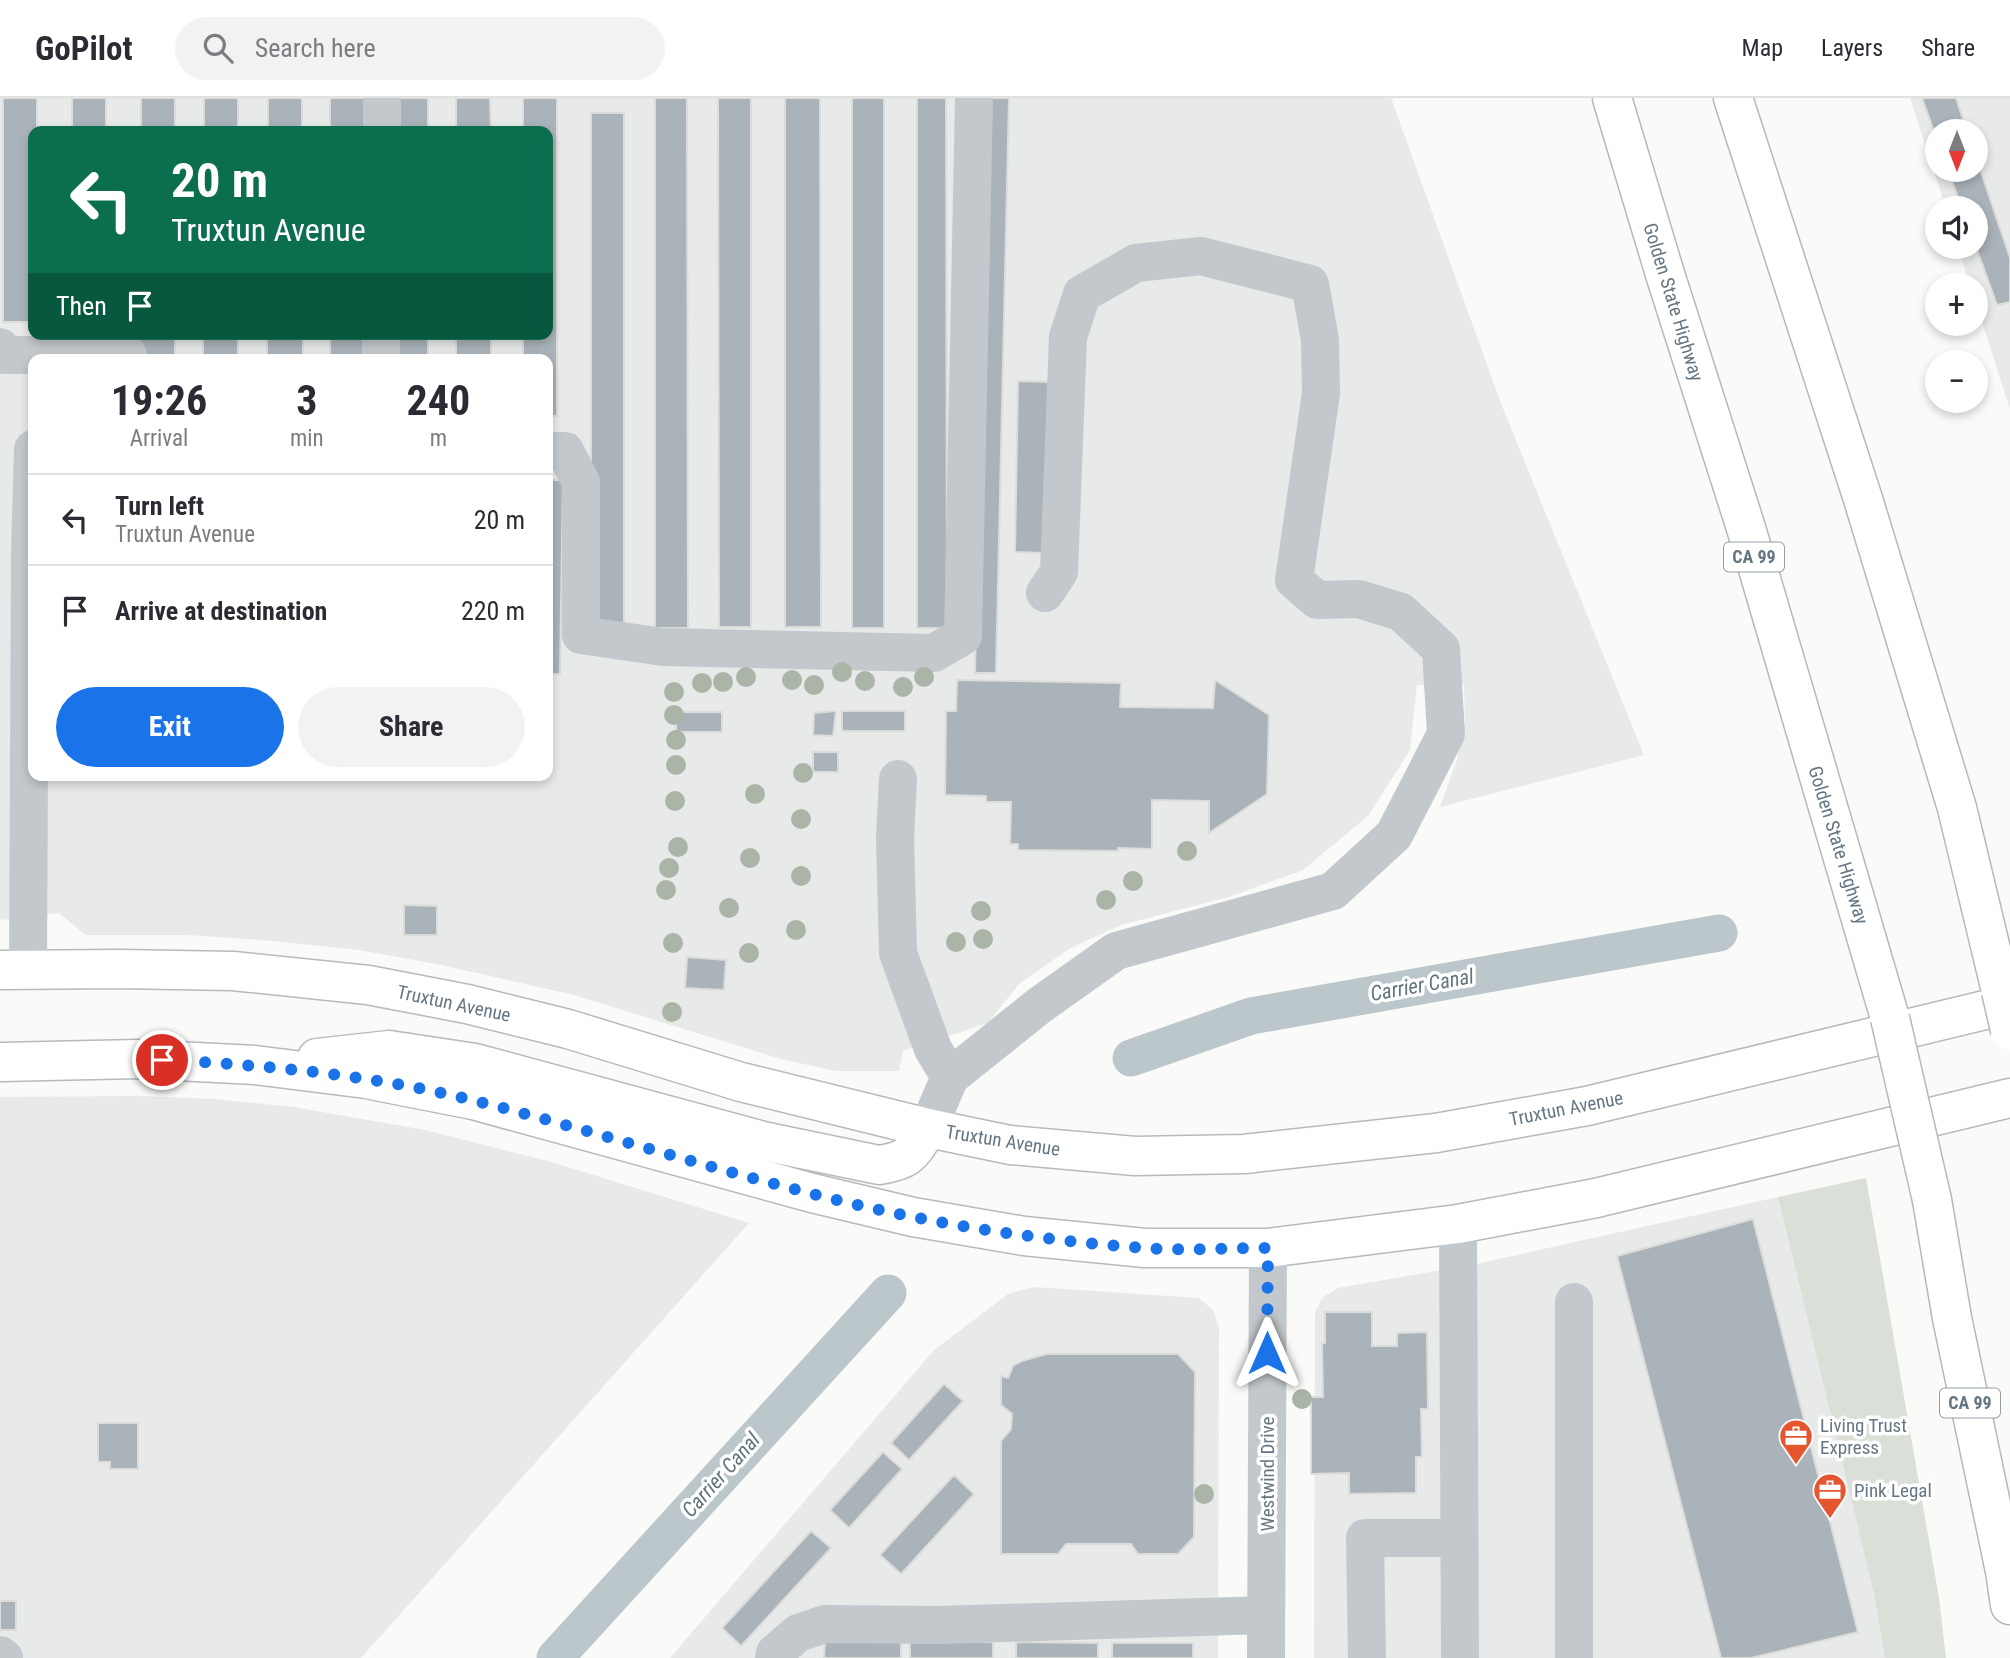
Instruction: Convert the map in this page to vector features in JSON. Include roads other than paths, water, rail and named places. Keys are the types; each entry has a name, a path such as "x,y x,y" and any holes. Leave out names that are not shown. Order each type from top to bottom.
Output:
{"main road":[{"name":"Golden State Highway","path":"1612,98 1746,528 1891,1018 1933,1200 1952,1318 2010,1605"},
{"path":"1733,98 1863,499 1954,795 2006,998 2010,1030"},
{"name":"Truxtun Avenue","path":"14,970 233,971 368,985 467,1004 568,1029 741,1082 928,1128 1010,1144 1135,1156 1244,1154 1436,1133 1587,1106 2006,998"},
{"path":"256,1065 388,1049 475,1063 763,1140 879,1165 910,1156 928,1128"},
{"path":"0,1062 138,1059 256,1065 366,1079 474,1100 812,1193 913,1217 1024,1236 1145,1248 1268,1248 1458,1224 1595,1198 2010,1098"}],"street":[{"path":"382,126 383,98"},
{"path":"553,451 565,451 581,482 581,635 663,647 934,653 963,636 974,98"},
{"path":"928,1128 950,1077 1040,1005 1116,951 1333,891 1394,835 1446,734 1441,649 1401,612 1359,599 1317,600 1294,580 1321,393 1320,340 1310,284 1201,256 1136,262 1082,294 1068,337 1059,572 1045,593"},
{"path":"0,347 6,355 28,355"},
{"path":"14,970 28,646"},
{"path":"898,779 895,837 898,953 933,1049 950,1077"},
{"path":"1458,1224 1460,1658"},
{"name":"Westwind Drive","path":"1266,1658 1268,1248"},
{"path":"1574,1302 1574,1658"},
{"path":"1367,1658 1365,1538 1459,1538"},
{"path":"774,1658 775,1653 798,1633 825,1624 939,1625 1266,1615"}],"waterway":[{"name":"Carrier Canal","path":"1131,1058 1251,1016 1719,933"},
{"name":"Carrier Canal","path":"555,1658 888,1293"}],"place":[{"name":"Living Trust Express","path":"1796,1466"},
{"name":"Pink Legal","path":"1830,1520"}]}
